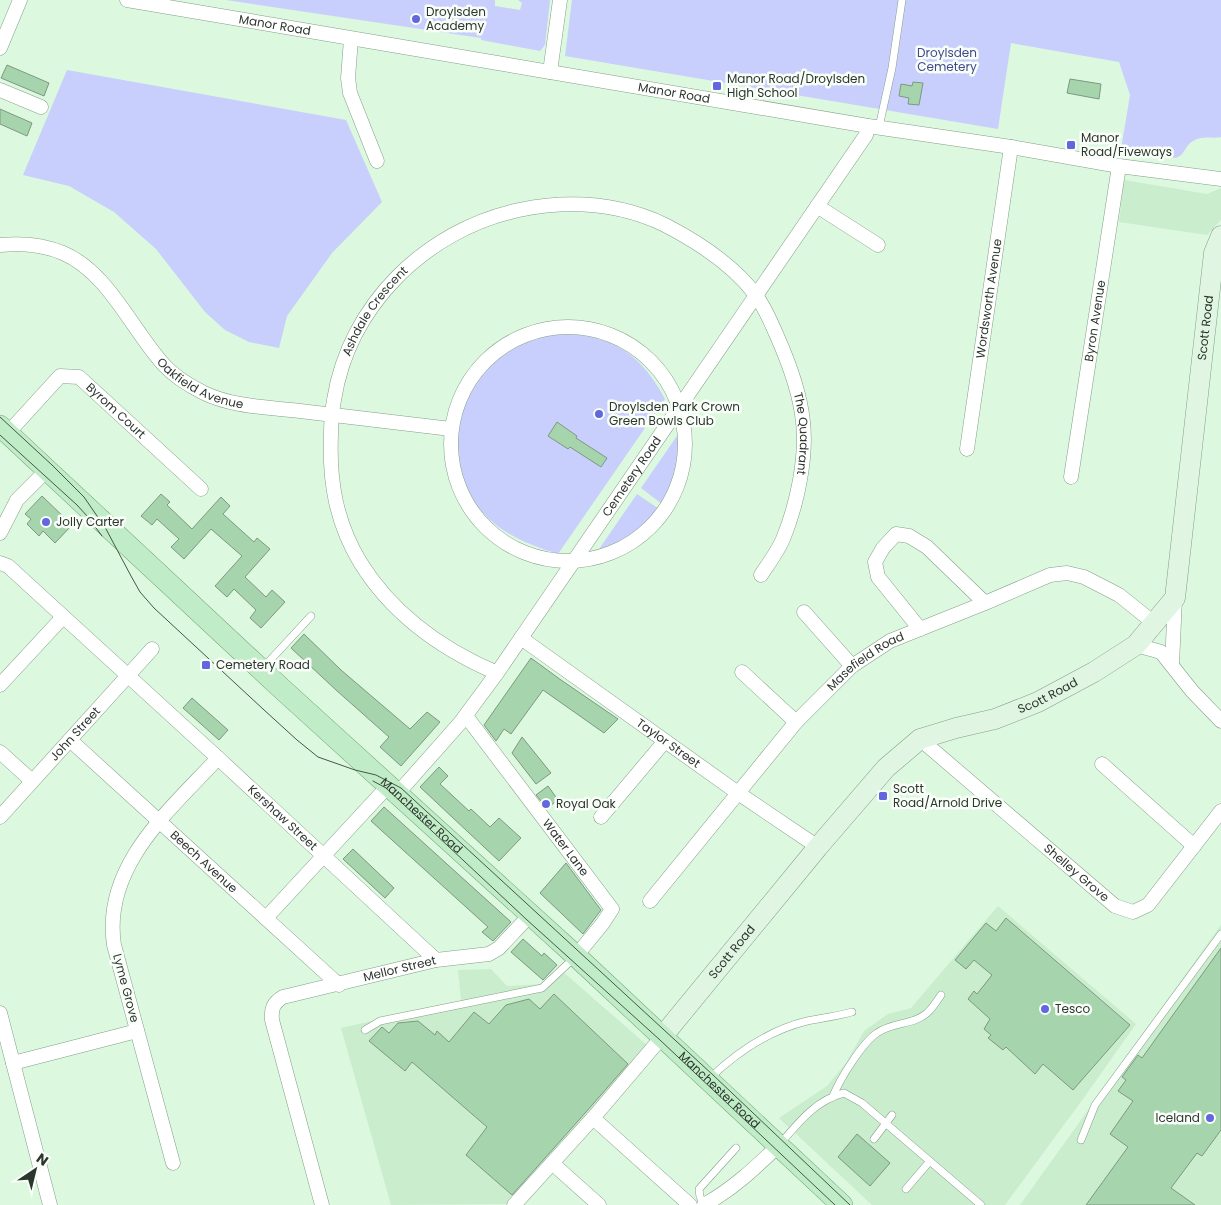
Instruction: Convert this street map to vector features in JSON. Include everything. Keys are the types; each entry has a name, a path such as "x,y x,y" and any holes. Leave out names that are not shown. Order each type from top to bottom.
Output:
{"main road":[{"name":"Manchester Road","path":"2,428 262,670 709,1079 842,1205"}],"street":[{"path":"0,48 20,0"},
{"name":"Manor Road","path":"127,0 874,126 1011,146 1120,166 1221,179"},
{"path":"550,72 560,0"},
{"path":"351,39 348,78 350,92 377,160"},
{"path":"0,90 41,108"},
{"name":"Cemetery Road","path":"266,918 324,856 466,716 816,206 874,126"},
{"name":"Wordsworth Avenue","path":"966,449 1011,146"},
{"name":"Byron Avenue","path":"1070,477 1120,166"},
{"name":"Ashdale Crescent","path":"497,673 452,652 404,616 386,597 372,580 359,559 346,533 332,491 330,448 332,415 339,377 348,352 374,303 408,265 432,247 461,230 503,214 533,207 564,204 597,205 640,215 677,231 711,253 756,295"},
{"path":"816,206 878,246"},
{"name":"Scott Road","path":"662,1037 886,768 920,738 996,718 1038,702 1094,672 1136,645 1175,598 1214,253 1221,236"},
{"name":"Oakfield Avenue","path":"0,244 51,249 72,257 103,285 165,366 179,378 205,393 244,404 451,429"},
{"name":"The Quadrant","path":"756,295 785,352 804,424 802,469 797,501 782,541 762,574"},
{"path":"561,326 582,327 599,330 623,340 653,367 662,378 679,407 685,433 686,452 677,491 666,511 651,528 622,550 594,560 572,564 541,558 521,551 486,528 472,512 463,497 454,475 451,429 456,401 461,389 481,363 495,351 522,336 539,330 561,326"},
{"name":"Byrom Court","path":"2,428 60,376 79,377 201,489"},
{"path":"0,533 16,500 48,469"},
{"path":"920,629 878,577 875,562 883,548 896,534 909,536 927,547 985,603"},
{"name":"Kershaw Street","path":"0,563 8,566 436,960"},
{"name":"Masefield Road","path":"650,902 796,722 852,666 890,641 1050,575 1067,573 1084,577 1120,595 1154,623"},
{"path":"1172,665 1175,598"},
{"path":"804,612 852,666"},
{"path":"0,685 63,617"},
{"name":"Taylor Street","path":"521,638 818,848"},
{"path":"1136,645 1161,652 1192,691 1221,721"},
{"name":"John Street","path":"0,817 152,649"},
{"path":"742,672 796,722"},
{"name":"Water Lane","path":"466,716 612,909 576,956"},
{"name":"Shelley Grove","path":"920,738 1116,906 1133,912 1148,905 1221,811"},
{"name":"Beech Avenue","path":"70,740 339,985"},
{"path":"602,817 665,741"},
{"path":"0,752 32,781"},
{"name":"Lyme Grove","path":"174,1163 114,945 114,913 117,893 129,864 144,839 218,758"},
{"path":"1102,764 1194,846"},
{"name":"Mellor Street","path":"322,1205 272,1020 271,1012 273,1006 283,997 436,960 489,954 499,948 530,915"},
{"path":"0,1013 50,1205"},
{"path":"13,1063 137,1031"},
{"path":"514,1205 593,1118 662,1037"},
{"path":"593,1118 690,1205"},
{"path":"704,1205 724,1194 745,1178 779,1146"},
{"path":"552,1163 599,1205"}],"lane":[{"path":"874,126 892,68 902,0"},
{"path":"262,670 311,616"},
{"path":"1081,1140 1095,1105 1221,934"},
{"path":"365,1030 380,1021 542,988 576,956"},
{"path":"833,1096 839,1081 876,1033 893,1025 914,1020 927,1014 941,995"},
{"path":"709,1079 737,1054 771,1034 806,1022 852,1012"},
{"path":"779,1146 807,1113 821,1102 844,1093 862,1103 981,1205"},
{"path":"874,1139 892,1115"},
{"path":"704,1205 699,1189 736,1148"},
{"path":"906,1189 930,1161"}],"shaded area":[{"path":"1124,180 1207,194 1221,188 1221,220 1207,235 1119,222"},
{"path":"998,906 1136,1024 1005,1205 872,1205 779,1118 827,1086 846,1063 864,1031 888,1014 911,1008"},
{"path":"1221,925 1221,1205 1020,1205"},
{"path":"491,969 507,986 543,984 562,971 648,1046 507,1204 391,1205 341,1028 461,1001 458,970"}],"green space":[{"name":"Droylsden Academy","path":"226,0 495,0 495,6 520,10 522,3 518,0 550,0 545,45 540,51 481,40 481,38"},
{"name":"Droylsden Cemetery","path":"572,0 1221,0 1221,137 1196,139 1176,158 1121,149 1130,95 1119,62 1011,43 998,129 565,56"},
{"path":"67,70 346,120 382,202 332,253 287,316 279,348 249,342 225,330 205,312 156,249 114,212 69,186 23,175"},
{"path":"560,334 595,338 623,350 646,370 665,399 558,554 512,536 483,513 471,497 464,483 458,461 457,446 459,424 465,403 474,385 486,369 501,356 519,346 538,338"},
{"path":"679,433 679,452 676,470 662,504 641,488"},
{"path":"637,494 659,509 639,530 615,545 597,552"}],"building":[{"path":"7,65 49,83 44,96 1,78"},
{"path":"1070,79 1101,84 1099,99 1067,93"},
{"path":"913,82 923,83 919,105 908,104 909,98 899,96 901,84 912,86"},
{"path":"0,109 32,123 27,136 0,124"},
{"path":"557,422 577,436 576,438 607,458 601,467 570,447 568,449 548,436"},
{"path":"161,494 170,502 167,505 192,529 221,497 230,506 223,514 254,542 257,538 270,549 245,577 266,597 272,590 285,602 261,628 250,618 256,610 234,589 227,597 215,586 242,556 211,529 184,559 171,547 179,539 157,519 152,525 141,516"},
{"path":"42,496 72,525 55,543 43,531 39,536 27,524 31,519 25,514"},
{"path":"304,634 341,670 410,729 427,712 440,722 401,766 380,747 389,737 291,648"},
{"path":"531,658 618,719 604,733 543,690 511,734 504,729 496,741 484,725"},
{"path":"192,698 228,730 219,740 183,708"},
{"path":"522,737 551,773 536,784 512,753"},
{"path":"439,767 448,776 440,784 469,811 471,809 490,827 499,818 521,838 499,861 420,787"},
{"path":"548,786 558,800 547,808 536,795"},
{"path":"384,807 511,922 493,941 482,932 488,927 371,821"},
{"path":"353,849 394,888 385,898 343,859"},
{"path":"566,863 601,910 583,934 540,893"},
{"name":"Tesco","path":"1006,918 1130,1025 1073,1090 1043,1064 1035,1074 1006,1047 1003,1050 988,1038 991,1035 984,1029 990,1019 968,999 974,991 977,994 992,975 974,960 966,969 955,960 986,923 996,931"},
{"path":"523,939 542,956 544,953 557,965 543,980 511,952"},
{"path":"1221,948 1221,1130 1202,1156 1197,1153 1171,1188 1195,1205 1086,1205 1128,1147 1110,1134 1133,1101 1118,1091 1126,1080 1122,1077 1138,1055 1142,1058"},
{"path":"554,994 628,1064 512,1195 466,1155 487,1127 412,1062 405,1071 369,1041 382,1027 389,1033 398,1023 418,1021 435,1035 437,1031 449,1042 474,1012 489,1024 506,1005 529,999 540,1009"},
{"path":"857,1134 890,1163 870,1186 838,1157"}],"tram line":[{"path":"0,417 84,497 106,529 140,592 154,608 297,740 318,757 376,775 401,788 713,1075 850,1205"},
{"path":"0,435 77,505 102,536"},
{"path":"373,781 386,788 526,919 660,1040 835,1205"}],"place":[{"name":"Droylsden Academy","path":"416,19"},
{"name":"Manor Road/Droylsden High School","path":"717,86"},
{"name":"Manor Road/Fiveways","path":"1071,145"},
{"name":"Droylsden Park Crown Green Bowls Club","path":"599,414"},
{"name":"Jolly Carter","path":"46,522"},
{"name":"Cemetery Road","path":"206,665"},
{"name":"Scott Road/Arnold Drive","path":"883,796"},
{"name":"Royal Oak","path":"546,804"},
{"name":"Tesco","path":"1045,1009"},
{"name":"Iceland","path":"1210,1118"}]}
